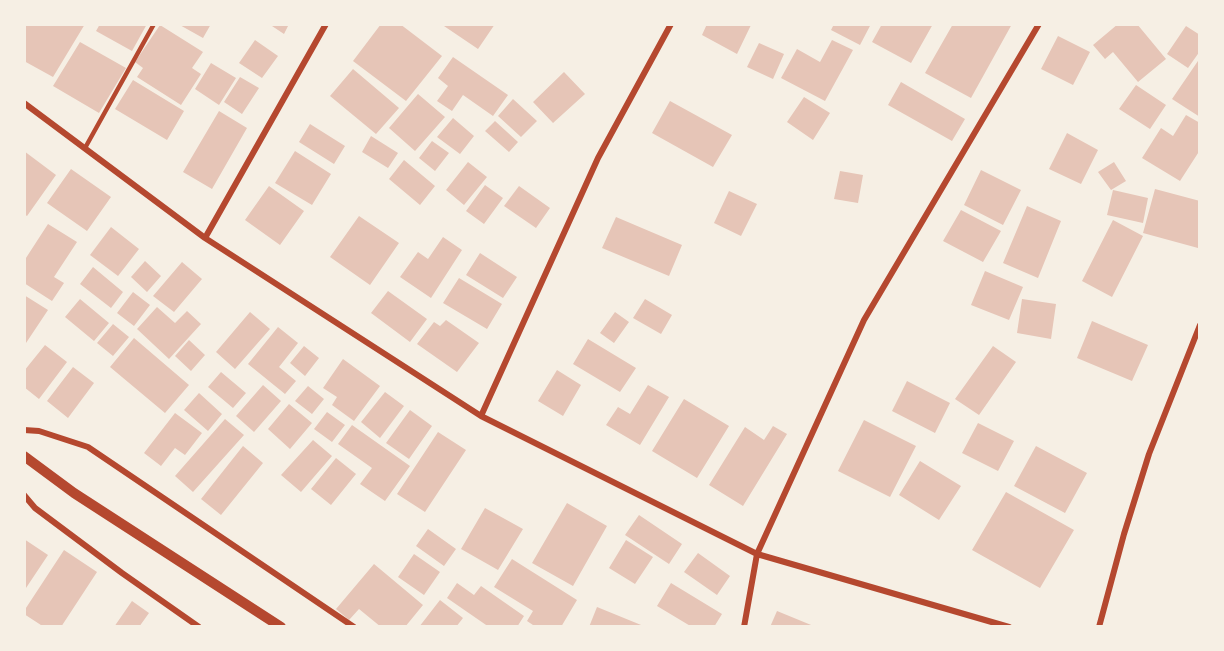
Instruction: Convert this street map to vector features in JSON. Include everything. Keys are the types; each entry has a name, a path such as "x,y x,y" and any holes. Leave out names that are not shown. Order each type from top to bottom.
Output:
{"street":[{"path":"205,238 326,24"},
{"path":"481,416 598,158 671,24"},
{"path":"744,627 757,554 864,320 1039,24"},
{"path":"24,103 205,238 481,416 757,554 1009,627"},
{"path":"1099,627 1124,534 1149,454 1200,325"},
{"path":"24,430 39,431 88,447 354,627"},
{"path":"24,456 84,499 281,627"},
{"path":"24,495 44,515 199,627"}],"lane":[{"path":"85,148 154,24"}],"building":[{"path":"26,24 85,24 53,77 24,61"},
{"path":"100,24 147,24 132,51 96,31"},
{"path":"178,24 211,24 203,38"},
{"path":"269,24 289,24 284,34"},
{"path":"381,24 400,24 442,56 406,101 353,61"},
{"path":"441,24 495,24 478,49"},
{"path":"707,24 751,25 737,54 702,35"},
{"path":"834,24 871,24 860,45 831,30"},
{"path":"882,24 933,24 911,63 872,42"},
{"path":"953,24 1012,24 971,98 925,73"},
{"path":"1118,24 1137,24 1166,59 1138,82 1113,52 1105,59 1093,45"},
{"path":"160,25 203,52 192,68 201,74 181,105 137,77 143,68 135,62"},
{"path":"1186,26 1200,35 1200,51 1188,68 1167,54"},
{"path":"1058,36 1090,52 1073,85 1041,69"},
{"path":"255,40 278,56 262,78 239,63"},
{"path":"832,40 853,50 825,101 781,78 797,49 820,62"},
{"path":"80,42 126,68 99,113 53,86"},
{"path":"759,43 784,54 773,79 747,67"},
{"path":"453,57 508,95 493,116 463,95 452,111 437,101 448,86 438,78"},
{"path":"1200,58 1200,117 1172,99"},
{"path":"211,63 236,78 219,105 195,89"},
{"path":"353,69 399,108 376,134 330,96"},
{"path":"564,72 585,94 553,123 533,102"},
{"path":"240,77 259,88 242,114 224,102"},
{"path":"133,80 184,111 167,140 115,109"},
{"path":"901,82 965,119 952,141 888,105"},
{"path":"1136,85 1166,105 1150,129 1119,109"},
{"path":"418,94 445,117 415,151 389,128"},
{"path":"804,97 830,113 813,140 787,122"},
{"path":"513,99 537,121 521,137 498,116"},
{"path":"670,101 732,135 713,167 652,133"},
{"path":"219,111 247,128 212,189 183,172"},
{"path":"1186,115 1200,123 1200,150 1180,181 1142,158 1161,128 1173,136"},
{"path":"453,118 474,136 460,154 437,137"},
{"path":"495,121 518,142 509,152 485,131"},
{"path":"310,124 345,146 334,164 299,142"},
{"path":"1067,133 1098,150 1081,184 1049,169"},
{"path":"371,136 398,153 388,168 362,152"},
{"path":"432,141 449,153 435,171 419,158"},
{"path":"24,151 56,175 27,216 24,214"},
{"path":"295,151 331,174 312,205 275,183"},
{"path":"404,160 435,186 420,205 389,179"},
{"path":"468,162 487,177 464,205 446,190"},
{"path":"1114,162 1126,181 1111,190 1098,172"},
{"path":"71,169 111,197 87,231 47,203"},
{"path":"981,170 1021,190 1003,225 964,205"},
{"path":"840,171 863,175 858,203 834,199"},
{"path":"485,185 503,198 484,224 466,211"},
{"path":"269,186 304,211 280,245 245,220"},
{"path":"519,186 550,208 536,228 504,206"},
{"path":"1155,189 1200,201 1198,248 1143,233"},
{"path":"1113,190 1148,198 1143,223 1107,215"},
{"path":"729,191 757,204 741,236 714,223"},
{"path":"1027,206 1061,221 1038,278 1003,263"},
{"path":"961,210 1001,231 983,262 943,241"},
{"path":"359,216 399,243 370,285 330,257"},
{"path":"616,217 682,245 669,276 602,248"},
{"path":"1113,220 1143,236 1112,297 1082,281"},
{"path":"48,224 77,242 54,277 64,283 52,301 24,283 24,261"},
{"path":"111,227 139,249 118,276 90,255"},
{"path":"443,237 462,250 431,298 400,277 418,252 428,259"},
{"path":"480,253 517,277 503,298 466,275"},
{"path":"145,261 161,276 147,292 131,277"},
{"path":"182,262 202,279 174,312 153,296"},
{"path":"93,267 123,292 111,308 80,284"},
{"path":"985,271 1023,287 1009,320 971,305"},
{"path":"459,278 502,304 487,329 443,303"},
{"path":"388,291 427,319 410,342 371,313"},
{"path":"133,292 150,305 134,326 117,313"},
{"path":"24,295 48,310 24,346 26,308 24,307"},
{"path":"80,299 109,323 94,341 65,317"},
{"path":"645,299 672,315 661,334 633,318"},
{"path":"1022,299 1056,304 1051,339 1017,333"},
{"path":"157,307 175,323 187,311 201,324 169,359 137,329"},
{"path":"250,312 270,329 235,369 216,352"},
{"path":"615,312 629,322 614,343 600,333"},
{"path":"446,320 479,343 457,372 417,344 434,322 440,326"},
{"path":"1092,321 1148,345 1132,381 1077,358"},
{"path":"113,324 129,337 113,356 97,343"},
{"path":"278,327 298,343 279,367 296,381 285,394 248,364"},
{"path":"134,338 189,385 165,413 110,367"},
{"path":"588,339 636,368 620,392 573,364"},
{"path":"189,340 205,355 191,371 175,356"},
{"path":"45,345 67,362 39,399 24,387 24,371"},
{"path":"304,346 319,358 305,376 290,363"},
{"path":"993,346 1016,362 979,415 955,399"},
{"path":"343,359 380,386 354,421 332,405 337,397 323,388"},
{"path":"73,367 94,383 68,418 47,401"},
{"path":"557,370 581,385 563,416 538,401"},
{"path":"221,372 246,393 233,408 208,387"},
{"path":"907,381 950,403 935,433 892,411"},
{"path":"263,385 281,401 254,432 236,416"},
{"path":"648,385 669,397 640,445 606,425 618,407 630,414"},
{"path":"308,386 324,399 312,414 295,401"},
{"path":"385,392 404,406 380,438 361,422"},
{"path":"199,393 222,414 208,431 184,410"},
{"path":"684,399 729,426 697,478 652,451"},
{"path":"289,404 312,423 290,449 268,429"},
{"path":"410,410 432,426 409,459 386,443"},
{"path":"327,412 345,425 332,442 314,429"},
{"path":"175,413 202,433 185,455 175,448 161,466 144,453"},
{"path":"225,419 244,435 193,492 175,476"},
{"path":"864,420 916,446 890,497 838,471"},
{"path":"978,423 1014,441 998,471 962,453"},
{"path":"352,425 410,466 385,501 360,484 372,468 338,444"},
{"path":"773,426 787,434 743,506 709,485 745,427 764,440"},
{"path":"438,432 466,450 425,512 397,494"},
{"path":"313,440 332,456 301,492 281,475"},
{"path":"243,446 263,463 221,515 201,499"},
{"path":"1036,446 1087,473 1065,513 1014,486"},
{"path":"336,458 356,474 331,505 311,489"},
{"path":"920,461 961,486 939,520 899,495"},
{"path":"1006,492 1074,530 1040,588 972,550"},
{"path":"567,503 607,526 573,586 532,563"},
{"path":"485,508 523,529 498,570 461,549"},
{"path":"639,515 682,544 669,564 625,535"},
{"path":"428,529 456,549 444,566 416,546"},
{"path":"24,539 48,555 24,591"},
{"path":"626,540 653,557 635,584 609,568"},
{"path":"64,550 97,572 61,627 44,627 24,614 24,611"},
{"path":"698,553 730,576 717,595 684,572"},
{"path":"414,554 440,572 424,595 398,577"},
{"path":"512,559 577,600 561,627 536,627 527,621 533,611 494,587"},
{"path":"374,564 423,605 405,627 381,627 359,609 349,620 336,609"},
{"path":"457,583 474,595 481,586 524,616 517,627 489,627 447,598"},
{"path":"671,583 722,614 714,627 692,627 657,606"},
{"path":"440,600 463,618 456,627 419,627"},
{"path":"132,601 149,613 139,627 114,627"},
{"path":"597,607 646,627 589,627"},
{"path":"777,611 816,627 770,627"}]}
